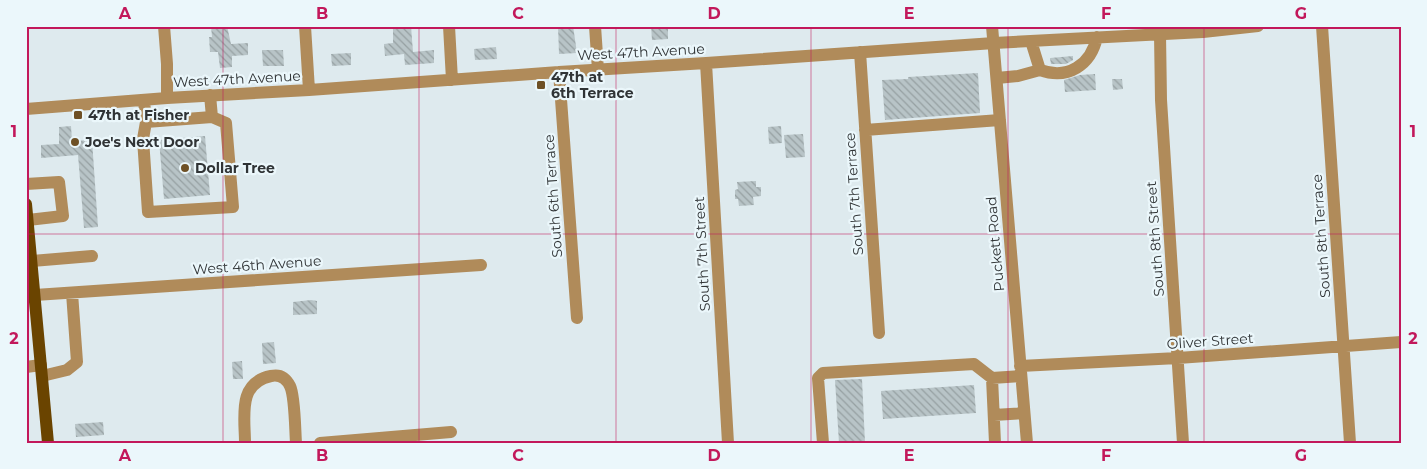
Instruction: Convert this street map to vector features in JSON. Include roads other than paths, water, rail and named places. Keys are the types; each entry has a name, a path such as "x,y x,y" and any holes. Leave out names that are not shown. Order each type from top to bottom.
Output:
{"main road":[{"path":"27,210 32,261 30,278 35,295 48,443"}],"street":[{"path":"164,26 167,98"},
{"path":"305,26 309,90"},
{"path":"449,26 452,80"},
{"path":"595,26 598,70"},
{"name":"Puckett Road","path":"992,26 1027,443"},
{"name":"West 47th Avenue","path":"26,109 1258,26"},
{"name":"South 8th Terrace","path":"1322,26 1350,443"},
{"name":"South 8th Street","path":"1160,34 1161,100 1183,443"},
{"path":"997,78 1018,76 1040,70 1048,74 1068,72 1078,68 1094,50 1097,37"},
{"path":"1031,41 1040,70"},
{"name":"South 7th Terrace","path":"860,52 879,333"},
{"name":"South 7th Street","path":"706,63 728,443"},
{"name":"South 6th Terrace","path":"559,72 577,318"},
{"path":"210,96 212,117"},
{"path":"144,100 146,122 143,139 148,212 233,207 226,123 212,117 146,122"},
{"path":"865,130 1000,120"},
{"path":"26,184 59,182 63,216 27,210"},
{"path":"32,261 92,256"},
{"name":"West 46th Avenue","path":"35,295 481,265"},
{"path":"26,366 42,371 68,370 77,362 72,293"},
{"name":"Oliver Street","path":"992,378 1021,371 1401,342"},
{"path":"823,443 818,378 823,373 974,364 992,378 995,443"},
{"path":"245,443 244,400 253,386 260,380 277,375 284,378 292,390 296,443"},
{"path":"994,415 1024,413"},
{"path":"320,443 451,432"}],"place":[{"name":"47th at 6th Terrace","path":"541,85"},
{"name":"47th at Fisher","path":"78,115"},
{"name":"Joe's Next Door","path":"75,142"},
{"name":"Dollar Tree","path":"185,168"}]}
